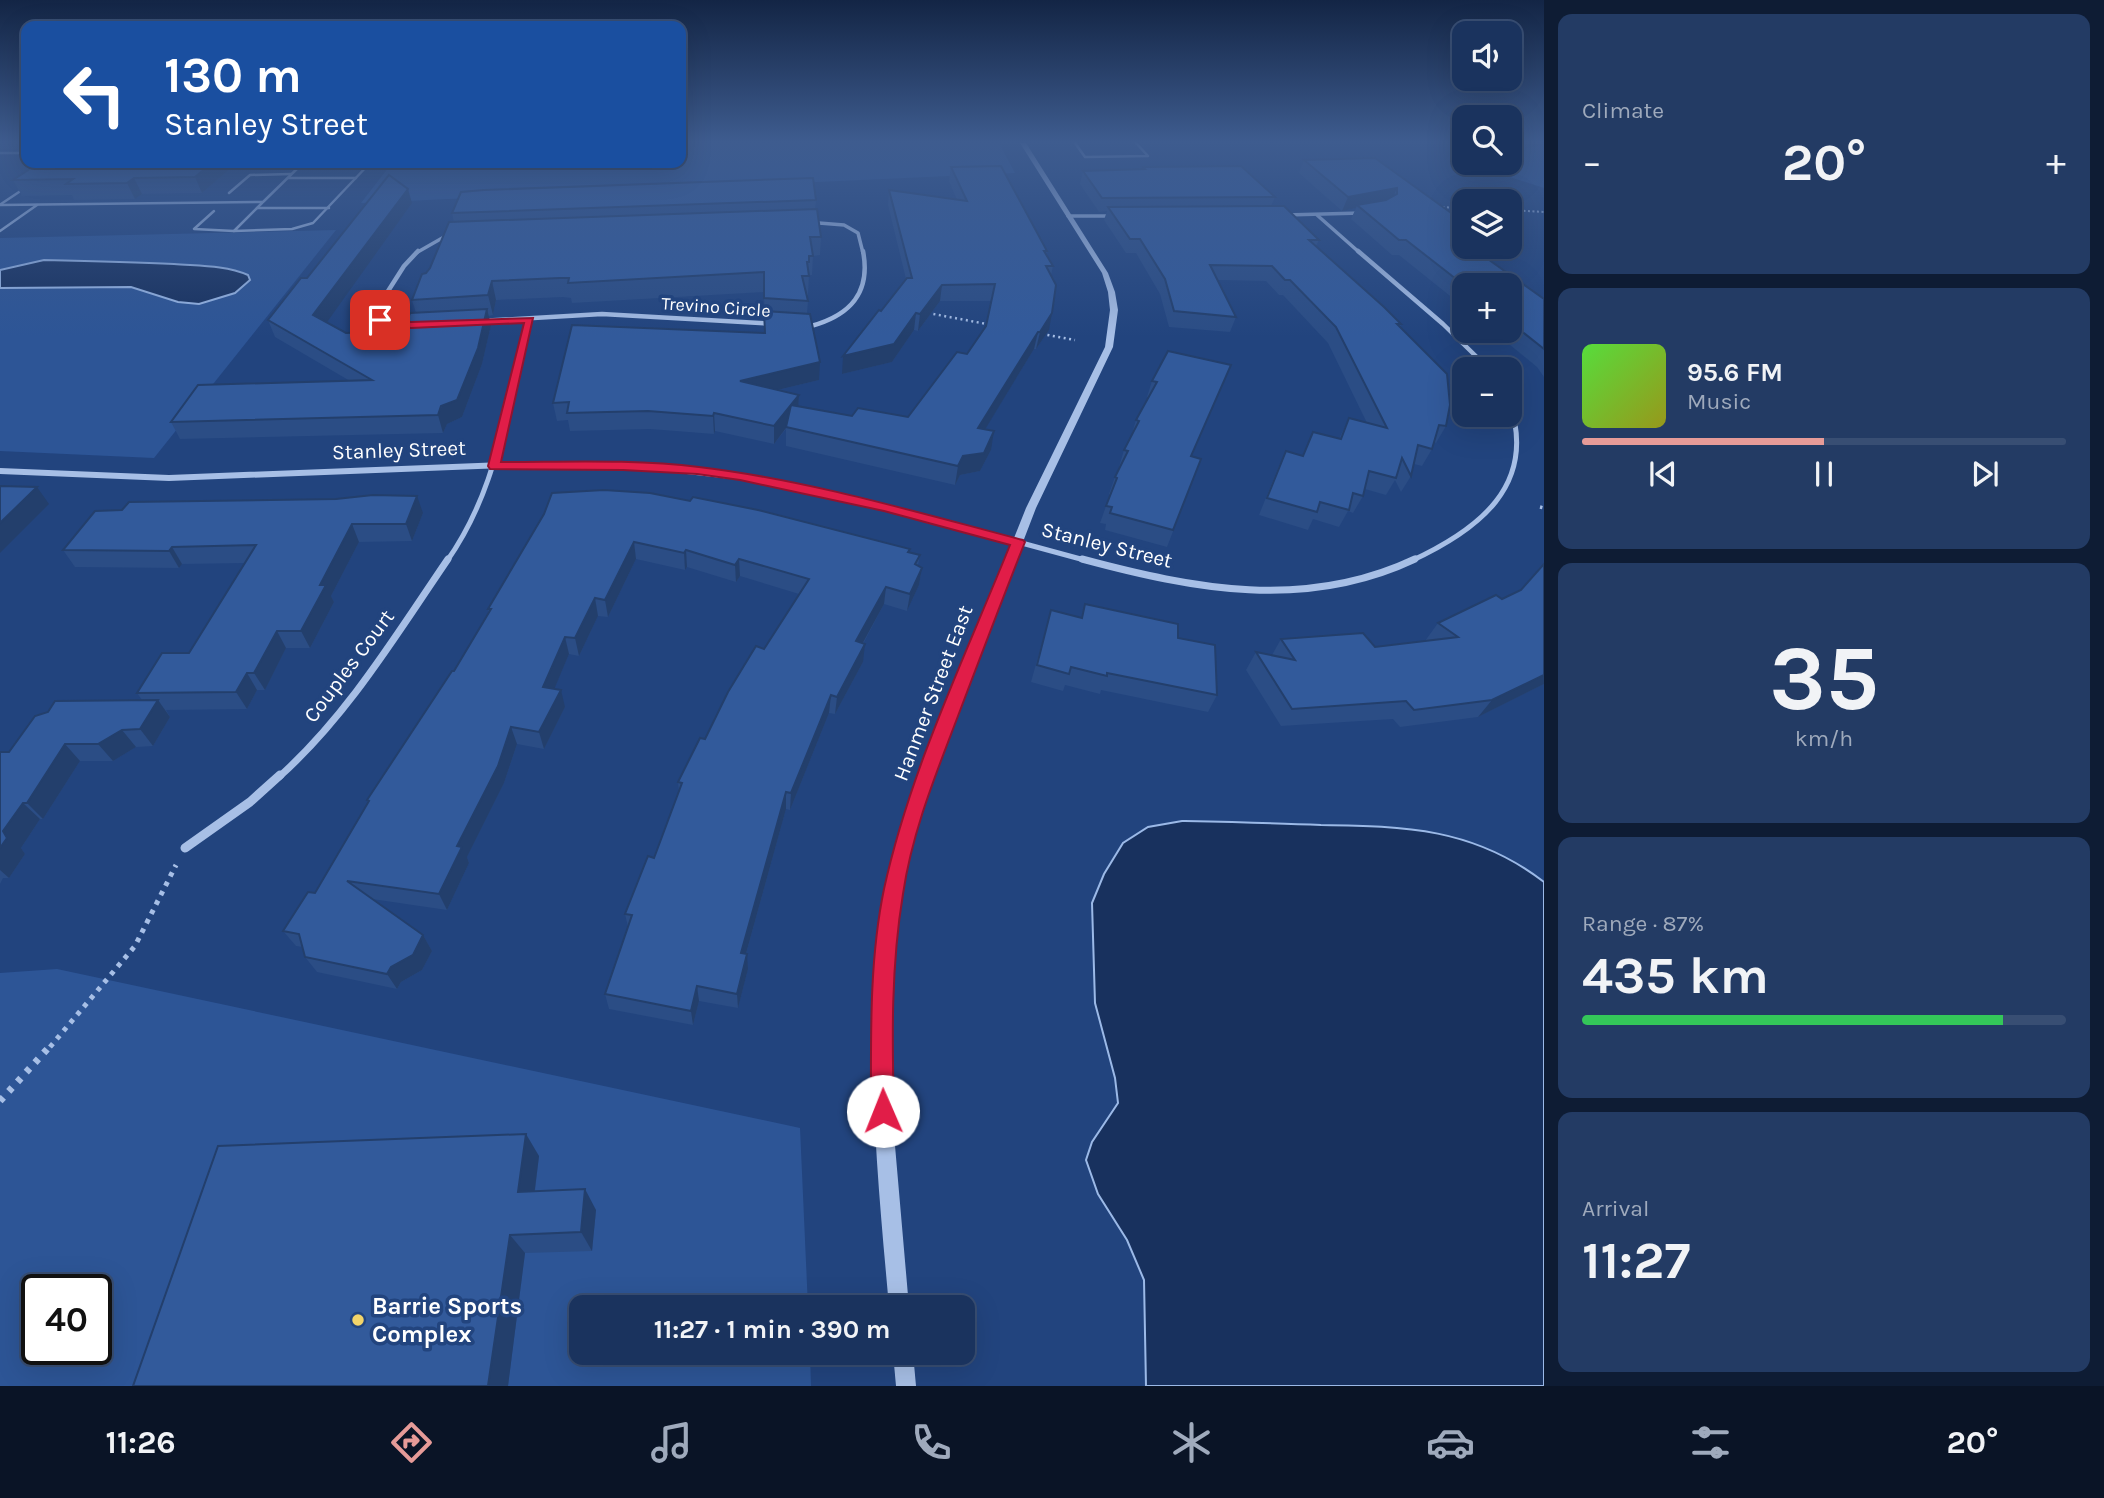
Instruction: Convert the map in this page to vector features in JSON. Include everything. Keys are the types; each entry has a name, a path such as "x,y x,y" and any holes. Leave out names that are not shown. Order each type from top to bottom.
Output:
{"street":[{"name":"Hanmer Street East","path":"898,1295 883,1111 881,1036 886,949 893,891 923,784 1018,542 1055,455 1109,347 1114,328 1115,303 1110,284 1063,208"},
{"path":"1276,215 1370,211"},
{"path":"1317,215 1477,357"},
{"path":"1068,216 1113,216"},
{"name":"Trevino Circle","path":"819,223 844,225 852,229 859,238 865,283 841,313 820,324 799,327 602,314 530,320 411,325 380,320 376,310 419,247 453,236 819,223"},
{"path":"494,466 530,320"},
{"name":"Stanley Street","path":"0,471 169,478 494,466 623,466 708,472 885,508 1167,581 1230,592 1280,593 1363,580 1437,549 1486,514 1505,493 1520,451 1517,427"},
{"name":"Couples Court","path":"185,848 250,802 304,754 342,711 468,531 494,466"},
{"path":"904,1365 906,1386"}],"lane":[{"path":"0,231 33,208"},
{"path":"234,230 257,208 330,208"},
{"path":"214,211 194,229 292,229 313,223 330,208"}],"path":[{"path":"1522,211 1544,212"},
{"path":"926,313 993,325"},
{"path":"1034,333 1075,340"},
{"path":"0,1101 63,1033 135,946 185,848"}],"shaded area":[{"path":"336,230 154,458 0,451 0,238"},
{"path":"44,260 211,266 248,275 250,280 235,293 199,304 178,302 131,287 0,288 0,270"},
{"path":"1182,821 1410,829 1465,840 1491,850 1544,882 1544,1386 1146,1386 1144,1280 1127,1240 1098,1194 1086,1160 1092,1142 1118,1103 1115,1078 1095,1003 1092,903 1104,874 1123,843 1148,827"},
{"path":"57,969 800,1128 807,1295 569,1295 569,1365 810,1365 811,1386 0,1386 0,973"}],"building":[{"path":"363,208 394,208 313,315 346,333 403,330 410,313 487,309 478,348 457,400 441,406 438,415 171,422 198,385 372,380 268,320 301,278 307,278"},
{"path":"454,208 601,208 452,213"},
{"path":"894,208 1024,208 1047,251 1044,251 1053,266 1046,266 1056,285 1052,313 978,428 994,431 984,453 963,456 958,466 786,427 791,405 852,416 858,408 908,417 957,352 967,354 986,326 995,284 942,285 920,314 916,313 894,344 843,356 907,278 912,278"},
{"path":"1108,208 1286,208 1319,240 1309,240 1384,307 1401,324 1397,324 1447,374 1450,405 1446,426 1439,425 1432,449 1418,445 1411,476 1402,458 1396,478 1369,471 1363,496 1353,493 1349,510 1320,502 1317,512 1267,498 1286,451 1303,456 1313,432 1341,439 1349,418 1387,428 1336,327 1290,280 1285,280 1272,266 1210,265 1236,317 1174,311 1165,279 1140,239 1130,239"},
{"path":"1360,208 1444,208 1452,214 1452,259 1488,259 1508,273 1452,273 1452,276 1406,240 1399,240"},
{"path":"817,209 821,237 810,237 813,256 809,256 807,262 809,276 802,276 808,301 764,298 764,272 568,283 569,278 492,281 488,295 412,300 422,274 430,268 449,222"},
{"path":"1522,283 1544,299 1544,349 1522,332"},
{"path":"764,311 810,314 820,362 740,381 799,395 774,426 714,413 713,416 648,411 567,413 569,402 553,403 572,325 765,333"},
{"path":"1168,351 1231,365 1191,456 1201,459 1173,530 1110,513 1112,507 1106,506 1117,478 1115,477 1128,451 1124,450 1139,421 1136,420 1157,382 1152,381"},
{"path":"0,486 37,487 0,523"},
{"path":"604,490 650,493 690,501 693,497 758,510 910,549 908,552 920,555 915,564 922,568 910,594 886,587 856,641 865,644 837,697 831,695 791,793 786,792 741,953 747,954 737,994 697,986 691,1011 605,994 632,915 625,914 648,856 654,858 682,783 678,782 700,738 705,739 728,692 756,646 764,649 809,579 739,559 735,565 686,550 684,553 634,542 605,600 595,598 575,638 565,637 543,687 561,690 539,732 511,727 498,766 457,846 462,847 439,894 347,881 423,935 413,955 391,967 387,974 305,957 299,934 283,931 308,892 315,893 369,801 367,800 454,671 544,514 552,493"},
{"path":"373,495 417,496 406,524 352,524 320,585 326,585 301,631 277,631 254,673 247,673 236,692 137,693 162,653 189,653 256,545 172,547 169,551 63,550 95,511 122,510 129,502 336,499"},
{"path":"1544,564 1544,675 1492,700 1414,710 1406,701 1292,709 1256,652 1295,660 1281,639 1363,633 1375,647 1458,637 1438,623 1496,595 1502,599 1521,590"},
{"path":"1085,604 1178,624 1178,638 1215,645 1217,695 1071,667 1069,674 1037,665 1051,610 1082,618"},
{"path":"158,700 140,729 122,730 98,744 65,744 27,803 23,803 3,831 7,838 0,848 0,752 9,752 35,716 48,712 55,701"},
{"name":"Barrie Sports Complex","path":"526,1134 518,1192 585,1189 581,1232 510,1235 488,1386 133,1386 218,1146"}],"place":[{"name":"Barrie Sports Complex","path":"358,1320"}],"route":[{"path":"380,320 411,325 530,320 494,466 528,464 697,470 777,484 885,508 1018,542 923,784 893,891 886,949 881,1036 883,1111"}]}
